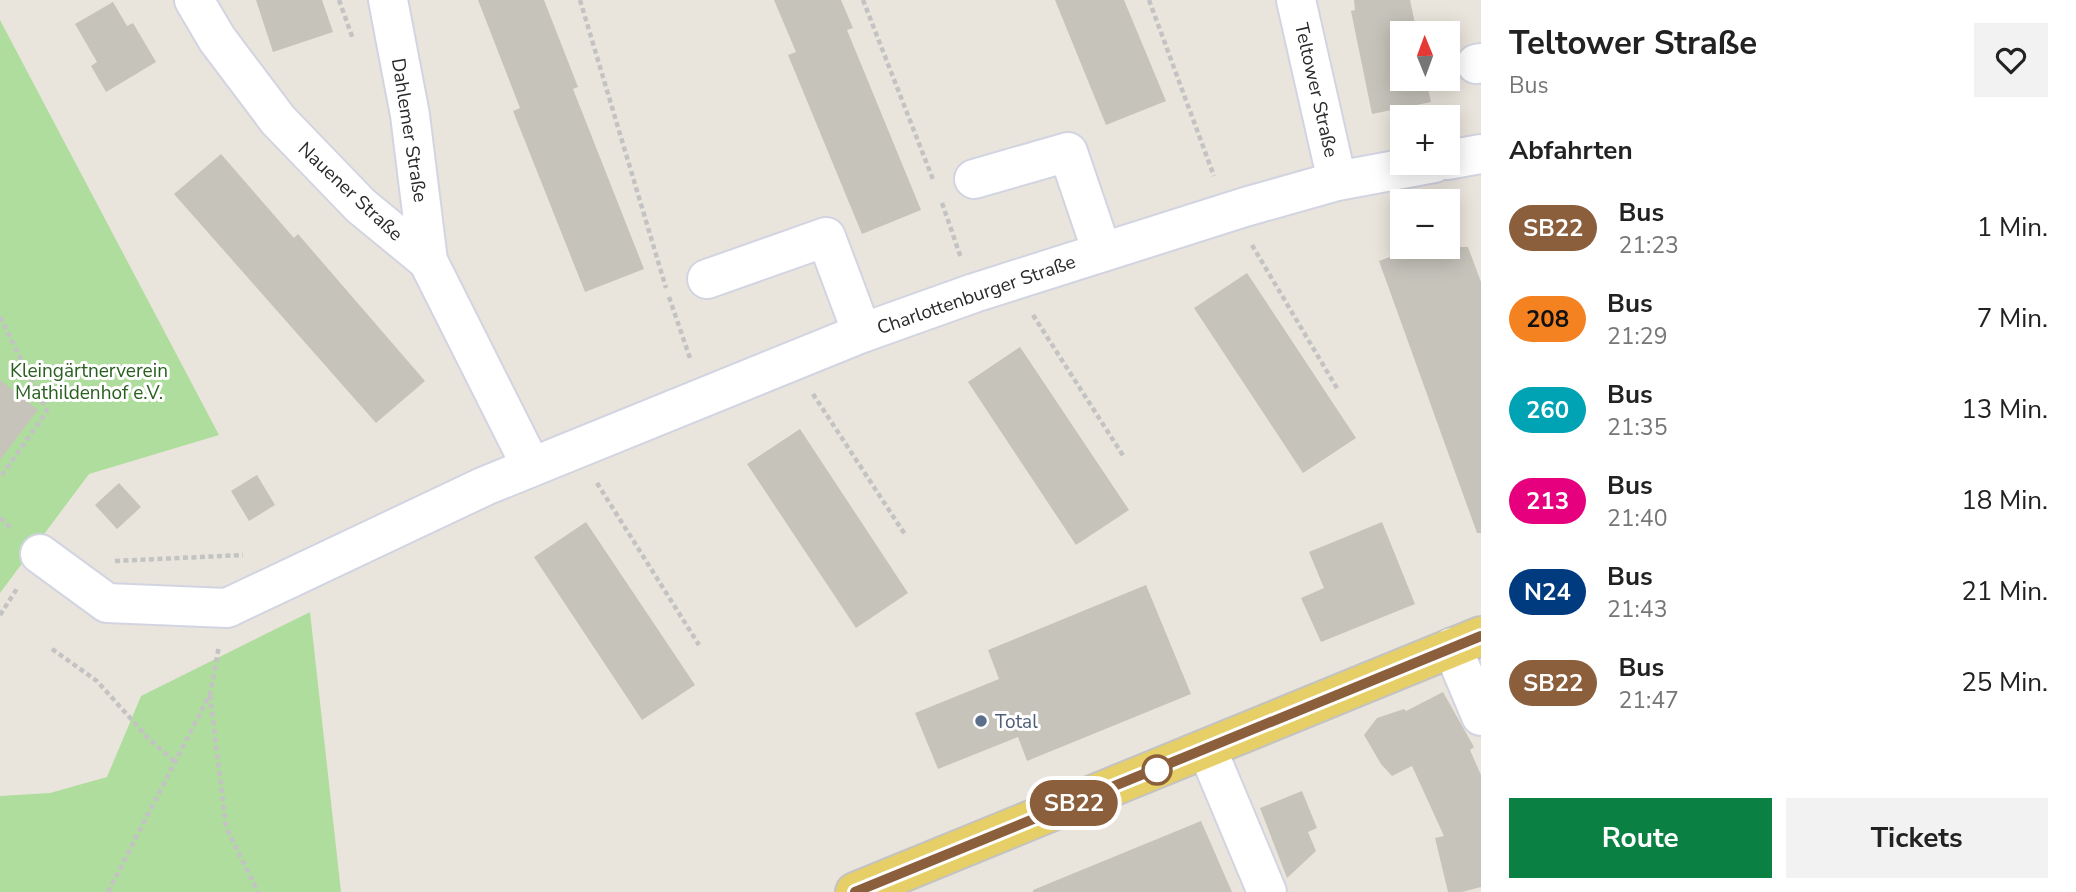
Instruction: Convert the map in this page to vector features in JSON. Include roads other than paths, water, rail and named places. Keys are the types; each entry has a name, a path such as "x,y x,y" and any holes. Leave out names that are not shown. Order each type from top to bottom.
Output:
{"main road":[{"path":"855,892 1466,642"}],"street":[{"name":"Nauener Straße","path":"194,0 217,39 278,120 361,206 428,261 531,466"},
{"name":"Dahlemer Straße","path":"388,0 410,115 428,261"},
{"name":"Teltower Straße","path":"1296,0 1337,181"},
{"path":"974,179 1068,152 1102,252"},
{"path":"1460,158 1481,154"},
{"name":"Charlottenburger Straße","path":"40,554 107,603 227,608 531,466 702,395 862,333 974,293 1236,209 1337,181 1390,171"},
{"path":"707,279 826,237 862,333"},
{"path":"1466,642 1481,716"},
{"path":"1207,749 1267,892"}],"place":[{"name":"Total","path":"981,721"}],"park label":[{"name":"Kleingärtnerverein Mathildenhof e.V.","path":"89,381"}]}
